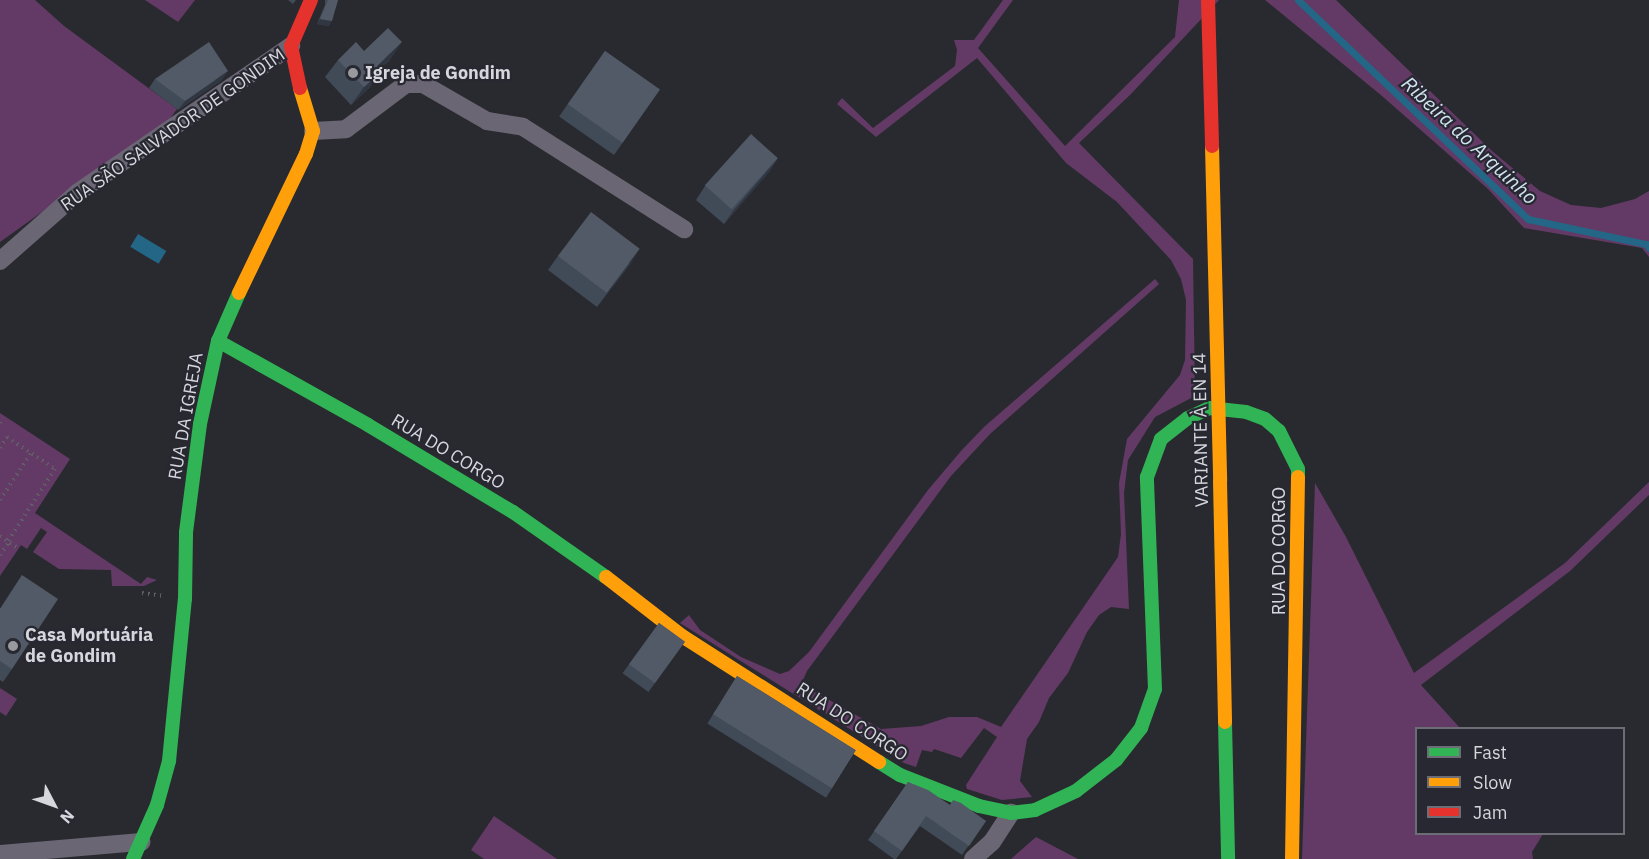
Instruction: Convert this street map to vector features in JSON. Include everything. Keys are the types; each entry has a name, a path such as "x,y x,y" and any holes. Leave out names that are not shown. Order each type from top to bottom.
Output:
{"street":[{"path":"310,0 291,46 303,101 313,131 346,129 406,84 423,84 487,121 524,128 684,229"},
{"name":"VARIANTE À EN 14","path":"1208,0 1228,859"},
{"name":"RUA SÃO SALVADOR DE GONDIM","path":"0,261 77,193 291,46"},
{"name":"RUA DA IGREJA","path":"133,859 157,805 169,761 185,599 186,532 200,424 218,341 253,260 306,154 313,131"},
{"name":"RUA DO CORGO","path":"218,341 368,425 513,512 594,568 682,636 900,775 979,806 1011,813 1035,810 1076,791 1116,760 1141,728 1155,689 1147,477 1161,439 1188,418 1209,408 1246,412 1266,419 1279,430 1298,469 1292,859"},
{"path":"973,859 992,843 1011,813"},
{"path":"0,854 141,842"}],"path":[{"path":"0,448 7,437 56,469 0,555"},
{"path":"0,500 31,453"},
{"path":"0,536 18,548"}],"shaded area":[{"path":"0,0 35,0 64,26 177,109 169,120 155,131 0,242"},
{"path":"145,0 195,0 178,22"},
{"path":"1003,0 1013,0 978,48 1065,146 1175,37 1179,0 1219,0 1131,94 1079,143 1193,259 1195,396 1155,417 1128,460 1124,493 1129,609 1111,607 1099,615 1087,632 1068,673 1049,698 1039,722 1027,739 1020,781 1032,797 1002,800 967,789 966,785 997,737 984,728 961,758 934,749 932,752 922,750 916,767 904,763 680,623 689,615 700,630 741,657 780,674 789,671 809,652 928,490 961,451 984,427 1155,279 1159,284 990,434 951,476 807,671 803,680 804,686 881,729 921,726 949,717 977,717 1001,727 1118,557 1121,534 1119,483 1127,439 1180,375 1185,360 1186,300 1181,279 1171,260 1117,202 1066,163 977,58 876,137 837,104 842,98 873,128 955,66 957,50 954,40 974,40"},
{"path":"1265,0 1336,0 1492,151 1540,191 1571,205 1601,208 1635,199 1649,191 1649,257 1642,248 1524,228 1488,189 1382,96"},
{"path":"0,413 70,459 35,513 141,584 147,577 157,580 144,586 112,586 111,570 59,569 33,552 47,532 41,528 27,549 21,545 0,576"},
{"path":"1649,482 1649,495 1570,571 1421,685 1459,727 1415,727 1415,835 1542,835 1532,852 1533,859 1302,859 1315,483 1346,537 1414,673 1565,563"},
{"path":"0,688 17,699 6,716 0,712"},
{"path":"494,816 557,859 484,859 471,850"},
{"path":"1036,837 1078,859 1011,859"}],"water":[{"path":"138,234 166,251 159,264 130,247"}],"building":[{"path":"328,0 338,0 332,21 320,19"},
{"path":"388,28 402,42 377,66 382,71 364,87 338,60 356,42 364,51"},
{"path":"209,42 228,71 185,101 155,79"},
{"path":"605,51 660,89 623,143 568,104"},
{"path":"751,134 778,158 732,209 705,185"},
{"path":"591,212 640,249 607,293 558,256"},
{"name":"Casa Mortuária de Gondim","path":"22,575 58,599 12,669 0,661 0,609"},
{"path":"659,623 685,642 655,683 629,664"},
{"path":"737,676 856,750 832,788 713,714"},
{"path":"908,782 928,790 950,805 953,800 961,803 986,821 969,846 926,816 902,851 874,831"}],"waterway":[{"name":"Ribeira do Arquinho","path":"1298,0 1528,219 1646,244 1649,248"}],"traffic: fast":[{"path":"133,859 157,805 169,761 185,599 186,532 200,424 218,341 239,293"},
{"path":"218,341 368,425 513,512 606,577"},
{"path":"879,762 900,775 979,806 1011,813 1035,810 1076,791 1116,760 1141,728 1155,689 1147,477 1161,439 1188,418 1209,408 1246,412 1265,419 1279,431 1298,469 1298,477"},
{"path":"1225,722 1228,859"}],"traffic: slow":[{"path":"239,293 306,154 313,131 300,88"},
{"path":"1212,146 1220,481"},
{"path":"1292,859 1298,477"},
{"path":"1220,481 1225,722"},
{"path":"606,577 682,636 879,762"}],"traffic: jam":[{"path":"300,88 291,46 311,0"},
{"path":"1208,0 1212,146"}],"place":[{"name":"Igreja de Gondim","path":"353,73"},
{"name":"Casa Mortuária de Gondim","path":"13,646"}]}
